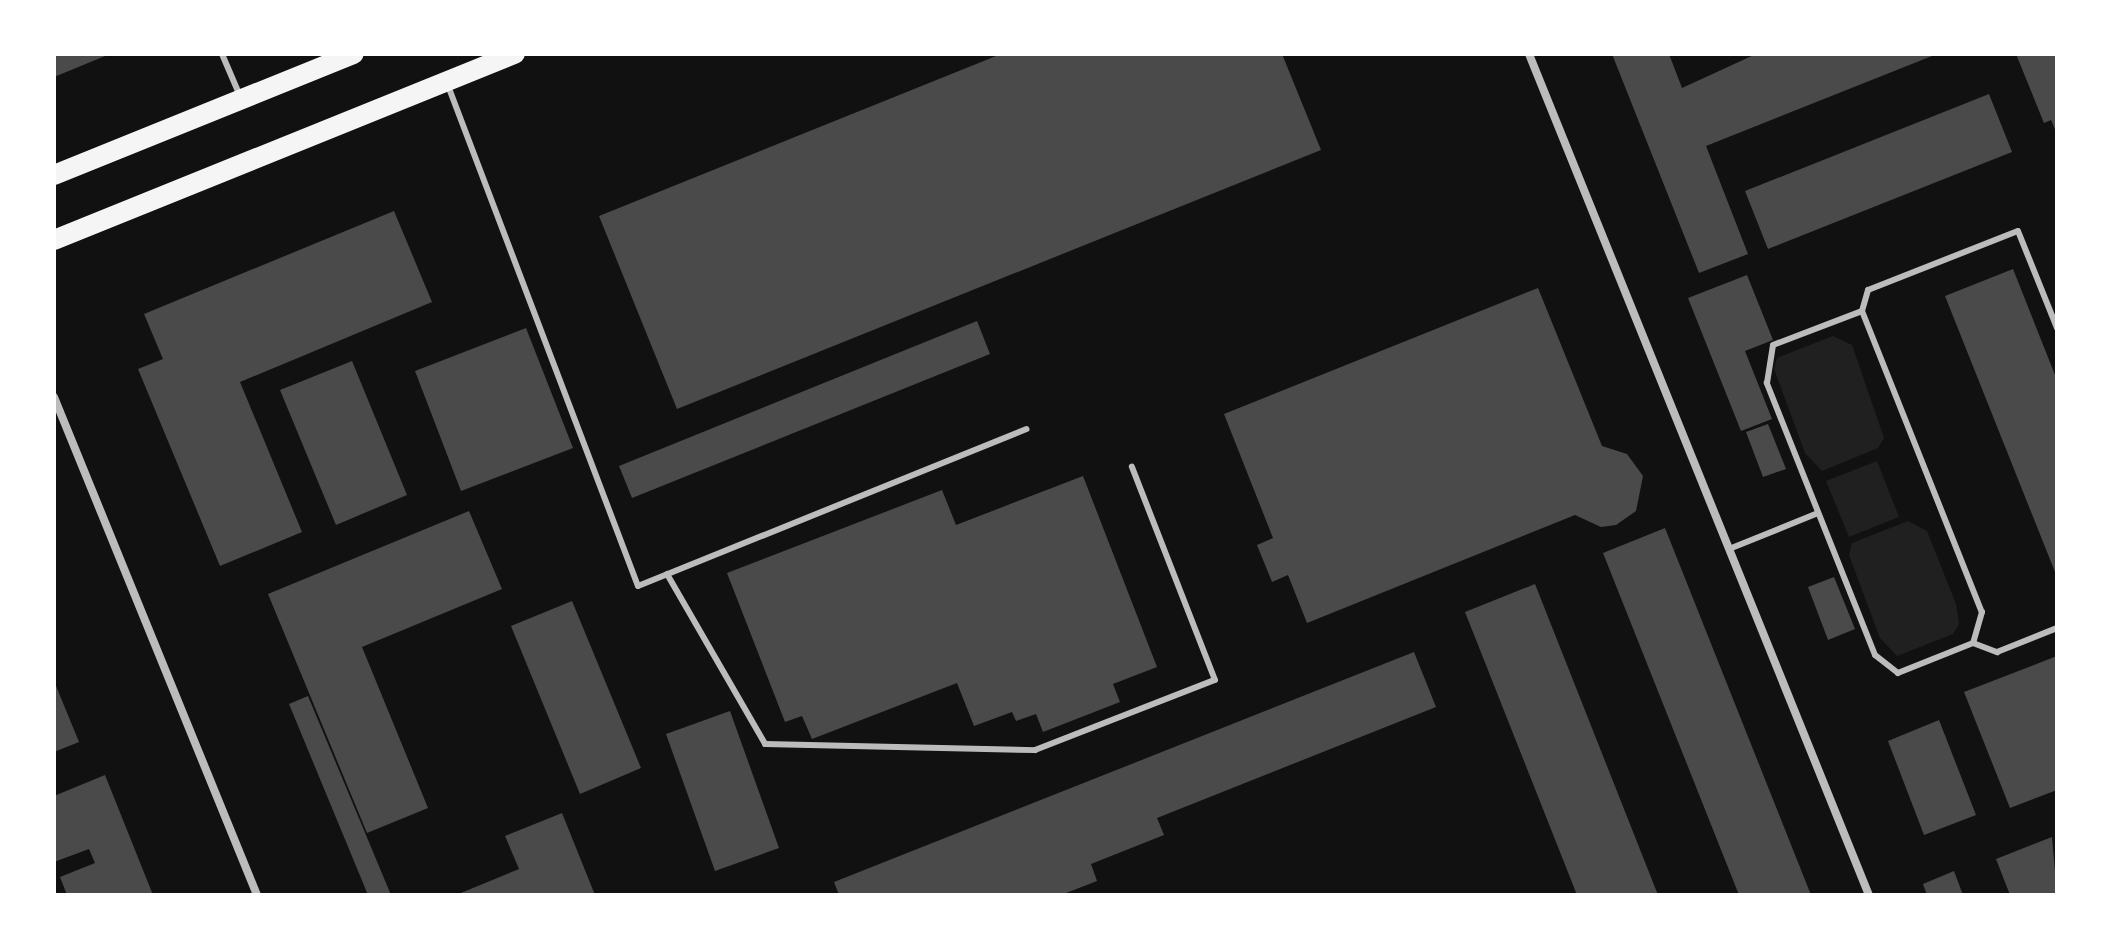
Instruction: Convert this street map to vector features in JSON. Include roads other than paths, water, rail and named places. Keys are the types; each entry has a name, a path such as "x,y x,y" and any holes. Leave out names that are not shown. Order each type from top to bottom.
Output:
{"main road":[{"path":"54,175 354,54"},
{"path":"54,240 515,54"}],"street":[{"path":"1529,54 1869,895"},
{"path":"54,397 257,895"}],"lane":[{"path":"222,54 241,100"},
{"path":"447,82 638,586 1027,429"},
{"path":"1973,643 1982,612 1862,311 1868,290 2018,231 2057,328"},
{"path":"1862,311 1773,345 1767,383 1875,655 1898,673 1973,643 1997,652 2057,628"},
{"path":"667,574 765,744 1035,750 1215,680 1132,467"},
{"path":"1729,549 1818,513"}]}
